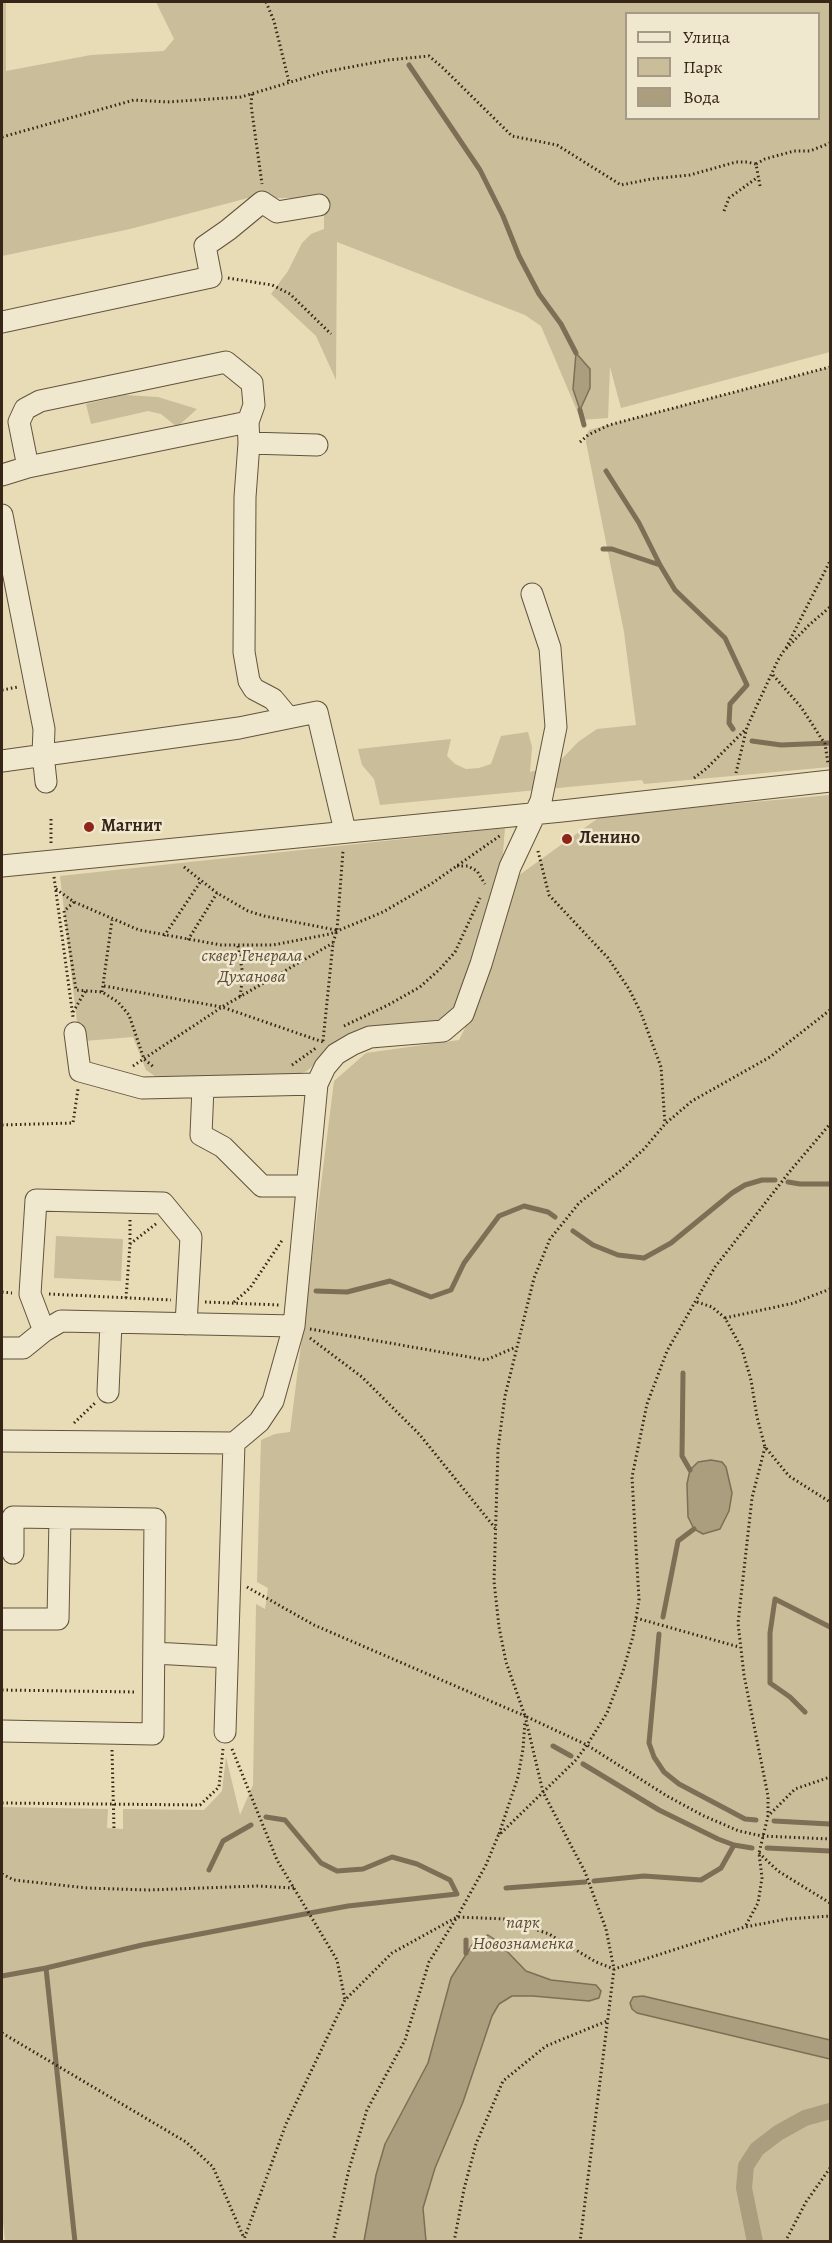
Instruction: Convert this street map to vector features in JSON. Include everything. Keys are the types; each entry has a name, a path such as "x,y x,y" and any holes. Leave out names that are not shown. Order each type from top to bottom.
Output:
{"street":[{"path":"2,322 211,277 205,246 228,231 262,202 277,212 319,206"},
{"path":"28,467 19,422 25,409 40,401 226,362 252,383 254,405 249,433 245,497 244,652 249,681 254,689 273,699 288,717"},
{"path":"2,475 28,467 249,433 317,445"},
{"path":"2,515 44,729 43,754 46,782"},
{"path":"2,1440 234,1443 259,1422 273,1401 295,1316 306,1186 321,1075 336,1054 353,1044 370,1037 443,1031 463,1014 481,964 510,867 541,801 556,727 550,648 532,594"},
{"path":"2,761 238,728 317,712 345,831"},
{"path":"2,866 831,781"},
{"path":"74,1023 80,1071 142,1088 203,1087 321,1075"},
{"path":"203,1087 201,1135 223,1147 262,1186 306,1186"},
{"path":"44,1330 30,1294 36,1200 163,1203 190,1237 186,1324"},
{"path":"2,1348 23,1348 44,1330 61,1321 186,1324 295,1316"},
{"path":"108,1392 111,1323"},
{"path":"225,1732 234,1443"},
{"path":"2,1731 153,1734 155,1519 13,1517 13,1553"},
{"path":"2,1619 58,1619 60,1518"},
{"path":"154,1653 227,1657"}],"path":[{"path":"266,2 289,82"},
{"path":"2,137 134,100 167,102 228,98 252,94 324,72 388,60 429,56 512,136 558,145 621,185 690,175 736,162 756,164 780,154 810,151 831,143"},
{"path":"252,94 251,105 263,189"},
{"path":"756,164 760,186"},
{"path":"724,211 729,198 758,177"},
{"path":"211,277 272,285 290,294 331,334"},
{"path":"580,442 588,435 609,425 831,367"},
{"path":"736,775 747,727 831,561"},
{"path":"783,652 809,625 831,607"},
{"path":"773,675 801,707 826,747"},
{"path":"692,779 707,768 747,727"},
{"path":"51,819 52,854"},
{"path":"321,1075 345,831"},
{"path":"56,889 74,902 112,920 164,936 238,946 284,943 330,934 383,912 457,866 504,833"},
{"path":"538,843 549,895 608,958 641,1012 661,1067 665,1124"},
{"path":"178,862 217,893 248,911 337,930"},
{"path":"457,866 468,866 477,871 485,884"},
{"path":"54,875 74,1023"},
{"path":"337,1030 420,987 439,970 456,951 490,875"},
{"path":"164,936 201,881"},
{"path":"188,940 217,893"},
{"path":"74,902 64,911 76,990 102,992 118,1002 129,1015 144,1059 161,1072"},
{"path":"102,992 112,920"},
{"path":"113,1080 222,1007 333,943"},
{"path":"238,946 243,975 240,997"},
{"path":"104,986 222,1007 323,1042"},
{"path":"74,1023 86,990"},
{"path":"580,2241 614,1969 606,1929 585,1872 543,1792 525,1716 506,1662 499,1627 494,1581 495,1528 498,1449 506,1396 534,1278 550,1239 579,1203 620,1172 665,1124 692,1101 770,1057 831,1010"},
{"path":"288,1067 330,1036"},
{"path":"2,1125 73,1123 80,1071"},
{"path":"498,1836 576,1760 611,1703 631,1645 636,1618 638,1590 632,1478 647,1404 667,1351 715,1267 791,1170 831,1124"},
{"path":"126,1298 130,1203"},
{"path":"130,1244 170,1212"},
{"path":"233,1303 250,1288 286,1234"},
{"path":"725,1318 794,1303 831,1289"},
{"path":"30,1294 233,1303 486,1360 516,1347"},
{"path":"696,1302 712,1307 725,1318 742,1349 752,1380 757,1417 765,1447 789,1476 831,1502"},
{"path":"295,1316 362,1377 420,1435 495,1528"},
{"path":"55,1441 108,1392"},
{"path":"745,1927 758,1903 762,1878 759,1853 768,1816 766,1788 739,1647 738,1623 752,1498 765,1447"},
{"path":"230,1579 270,1598 314,1625 587,1745 667,1796 704,1816 739,1831 762,1836 831,1839"},
{"path":"636,1618 739,1647"},
{"path":"2,1690 154,1693"},
{"path":"333,2241 349,2169 367,2110 405,2040 429,1962 458,1917 486,1865 498,1836 518,1777 525,1716"},
{"path":"2,1803 200,1805 219,1787 225,1732"},
{"path":"225,1732 277,1860 337,1960 345,2000"},
{"path":"112,1733 114,1829"},
{"path":"768,1816 795,1789 831,1777"},
{"path":"759,1853 778,1871 831,1903"},
{"path":"2,1874 14,1880 87,1888 148,1890 257,1886 295,1888"},
{"path":"244,2240 286,2124 345,2000 392,1953 458,1917 506,1919 549,1934 596,1962 614,1969 745,1927 787,1919 831,1916"},
{"path":"454,2241 476,2144 503,2081 546,2046 607,2020"},
{"path":"2,2033 186,2142 213,2167 244,2240"},
{"path":"785,2241 806,2202 831,2168"}],"green space":[{"path":"2,2 6,2 6,71 91,55 164,51 174,39 156,2 830,2 830,352 621,408 610,367 608,418 581,420 541,326 525,315 337,242 336,380 316,336 271,294 288,271 302,243 311,234 324,229 324,198 248,198 130,229 2,256"},
{"path":"830,367 830,767 644,784 642,780 380,805 374,779 362,765 358,749 451,739 447,756 455,764 466,769 479,768 491,764 501,736 528,732 532,747 530,772 556,765 578,742 597,729 636,725 624,632 586,442 589,430"},
{"path":"124,395 158,397 197,409 177,427 161,414 148,411 91,424 86,404"},
{"name":"парк Новознаменка","path":"830,795 830,2241 5,2241 2,2212 2,1807 108,1809 107,1828 123,1829 123,1809 204,1810 222,1791 226,1757 240,1815 253,1785 256,1604 265,1609 268,1588 257,1582 261,1440 275,1434 290,1432 334,1081 366,1053 459,1040 478,1002 518,876 601,816"},
{"name":"сквер Генерала Духанова","path":"505,828 502,865 474,960 455,1006 445,1018 420,1026 370,1028 341,1039 307,1071 284,1079 162,1081 146,1070 133,1037 84,1041 78,1031 60,876"},
{"path":"56,1236 123,1239 121,1281 54,1278"}],"water":[{"path":"576,353 590,369 590,388 580,410 573,389"},
{"path":"711,1460 722,1462 726,1467 732,1493 729,1511 720,1529 703,1534 694,1529 688,1517 687,1484 690,1470 698,1462"},
{"path":"488,1935 497,1941 526,1971 551,1980 596,1985 601,1991 599,1998 589,2001 512,1996 499,2004 492,2016 463,2102 435,2168 423,2208 426,2241 364,2241 376,2175 385,2144 428,2063 451,1978 476,1939"},
{"path":"643,1996 830,2040 830,2059 637,2013 632,2009 630,2003 633,1997"}],"waterway":[{"path":"409,65 480,170 503,216 519,256 539,294 561,324 576,353"},
{"path":"580,410 584,425"},
{"path":"606,471 639,523 660,565"},
{"path":"603,549 612,549 660,565 675,590 725,638 747,685 730,704 729,723 733,729"},
{"path":"752,741 781,745 830,743"},
{"path":"573,1231 593,1245 618,1255 644,1258 671,1243 745,1185 762,1180 775,1180"},
{"path":"788,1182 830,1184"},
{"path":"316,1291 347,1292 390,1281 431,1297 451,1290 464,1263 499,1216 524,1206 548,1212 555,1217"},
{"path":"683,1373 682,1456 690,1470"},
{"path":"663,1617 678,1541 694,1529"},
{"path":"805,1712 790,1697 770,1683 770,1633 775,1599 830,1627"},
{"path":"659,1634 649,1743 654,1757 664,1772 679,1784 745,1819 756,1820"},
{"path":"553,1746 571,1756"},
{"path":"583,1764 659,1810 718,1839 752,1848"},
{"path":"2,1976 142,1945 348,1906 457,1894 450,1880 417,1864 392,1857 363,1869 337,1871 321,1863 285,1820 266,1817"},
{"path":"774,1821 830,1824"},
{"path":"209,1870 223,1841 251,1825"},
{"path":"594,1881 644,1876 701,1880 721,1868 734,1845"},
{"path":"767,1848 830,1851"},
{"path":"506,1888 585,1882"},
{"path":"466,1940 466,1953"},
{"path":"46,1968 75,2242"},
{"path":"755,2242 744,2188 746,2166 757,2149 778,2133 805,2118 830,2111"}],"place":[{"name":"Магнит","path":"89,827"},
{"name":"Ленино","path":"567,839"}]}
